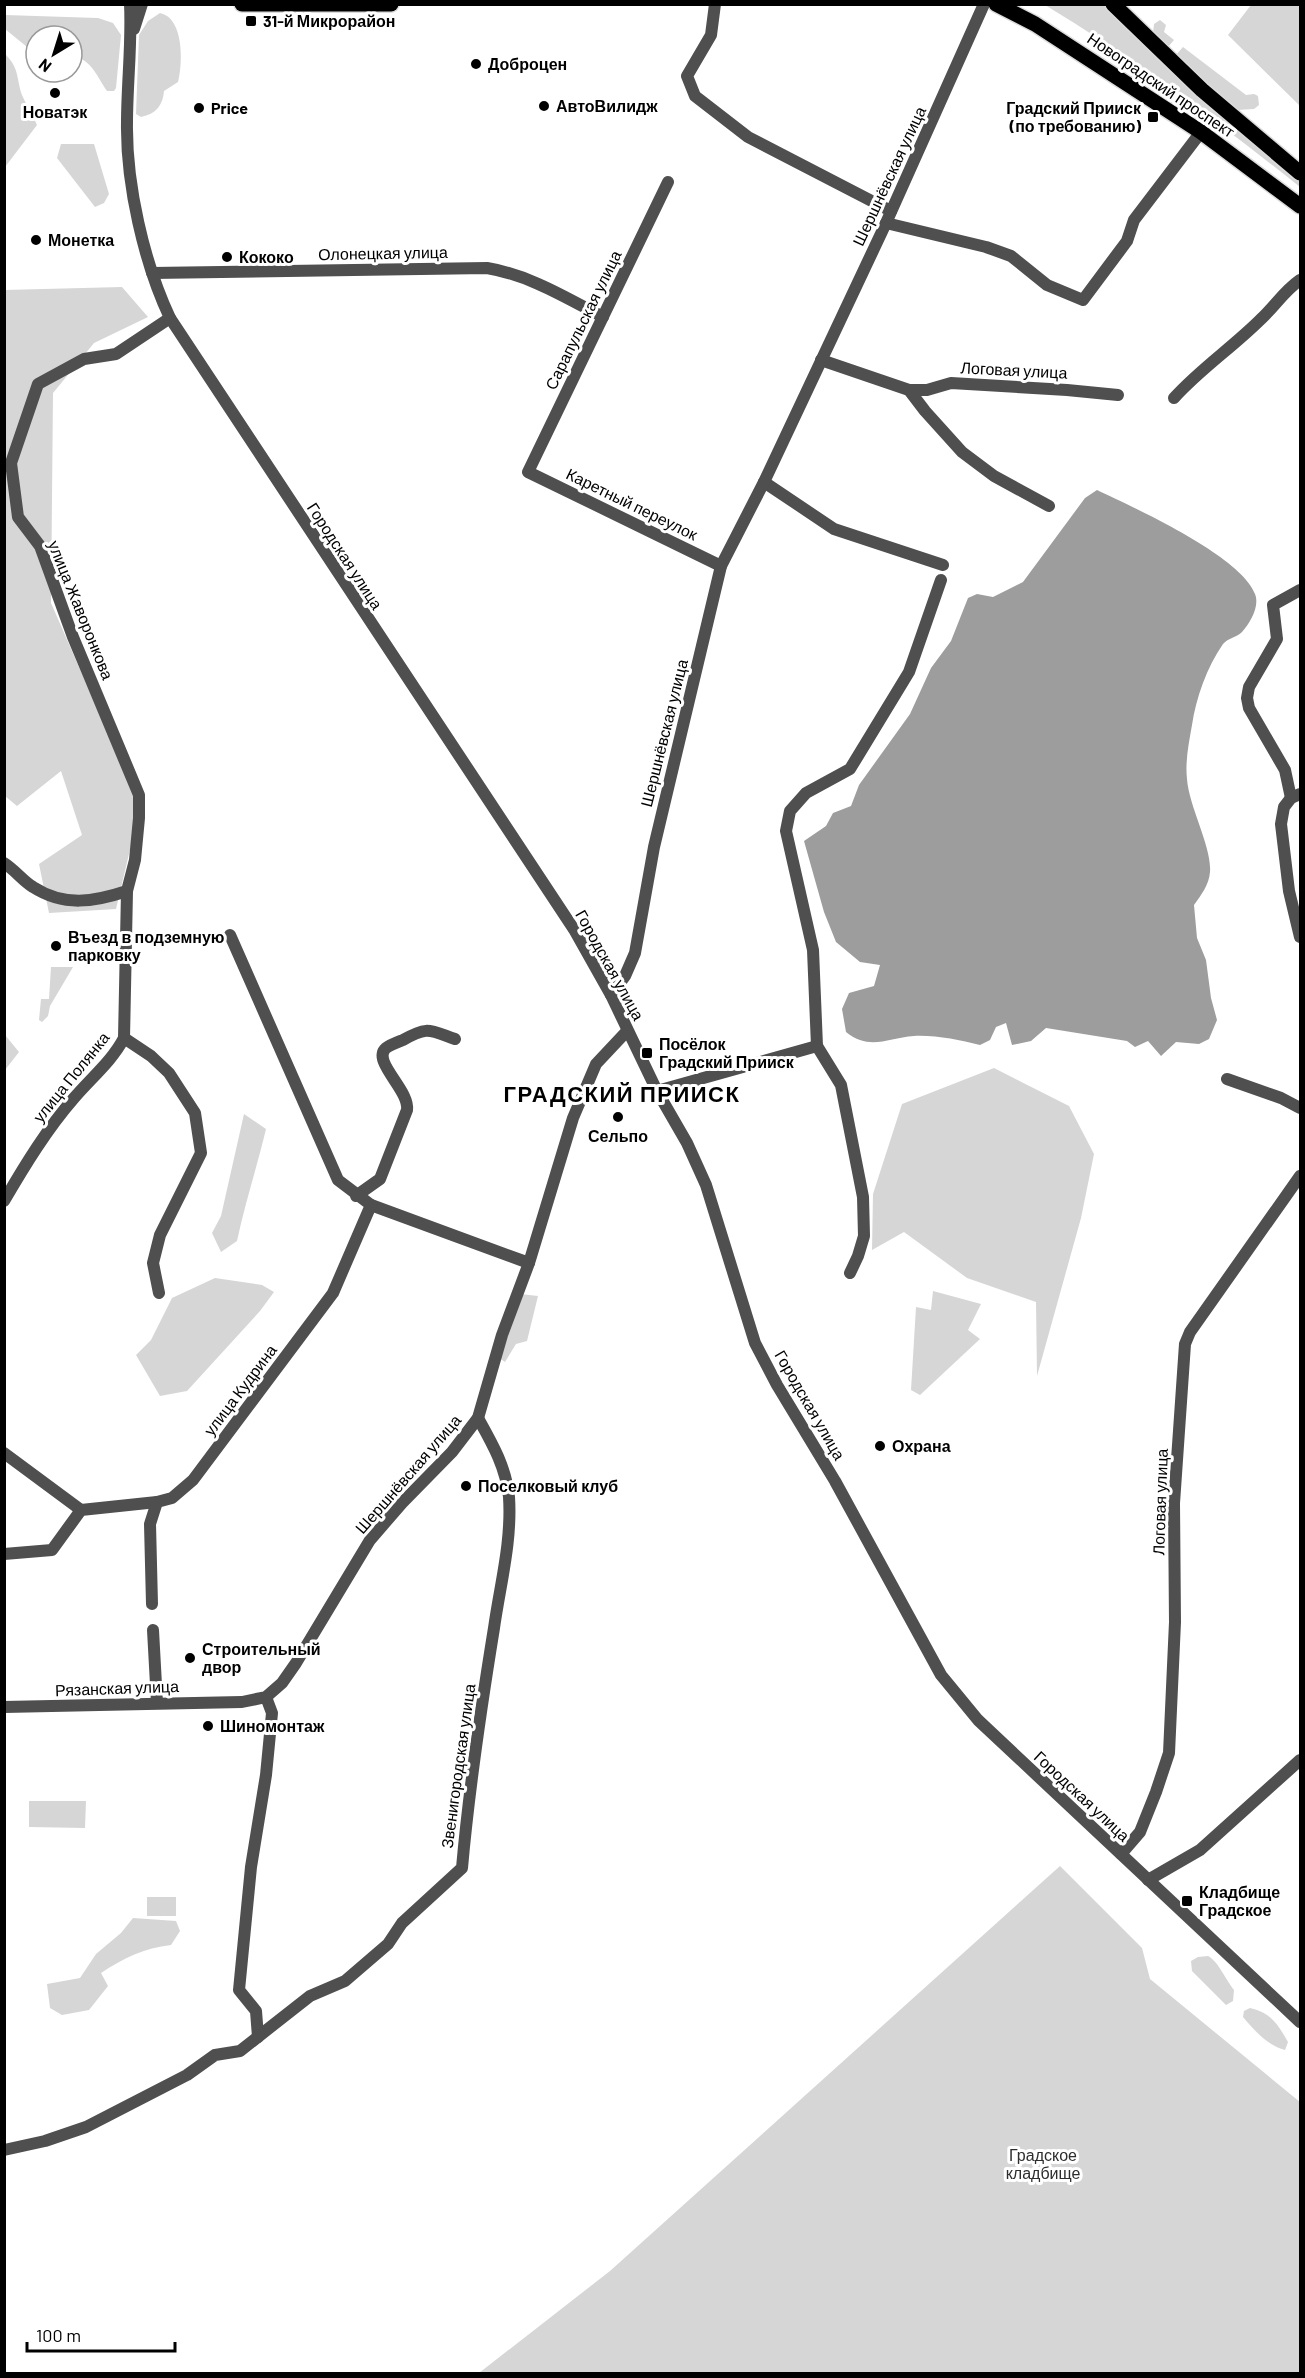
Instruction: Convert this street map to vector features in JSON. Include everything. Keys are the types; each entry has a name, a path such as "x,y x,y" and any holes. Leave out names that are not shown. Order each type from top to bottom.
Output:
{"main road":[{"path":"242,4 391,4"},
{"name":"Новоградский проспект","path":"996,4 1035,24 1201,132 1300,206"},
{"name":"Новоградский проспект","path":"1113,4 1202,90 1300,173"}],"street":[{"name":"Городская улица","path":"130,4 132,36 127,125 129,170 152,273 170,318 575,931 611,995 706,1185 755,1343 777,1385 835,1481 941,1675 978,1720 1300,2022"},
{"name":"Городская улица","path":"132,36 142,4"},
{"path":"715,4 711,35 687,76 695,96 748,138 888,217 1011,256 1047,285 1083,300 1127,241 1134,220 1201,132"},
{"name":"Шершнёвская улица","path":"611,995 625,976 635,953 654,847 722,566 764,482 888,217 984,4"},
{"name":"Сарапульская улица","path":"528,472 668,182"},
{"name":"Олонецкая улица","path":"152,273 487,268 510,272 532,280 603,317"},
{"path":"1174,398 1262,318 1287,289 1300,280"},
{"name":"улица Жаворонкова","path":"127,891 135,860 139,795 73,637 40,546 18,517 11,463 38,384 84,359 116,354 170,318"},
{"path":"821,360 909,390 962,452 994,476 1049,506"},
{"name":"Логовая улица","path":"909,390 927,390 951,383 1118,395"},
{"name":"Каретный переулок","path":"528,472 722,566"},
{"path":"764,482 834,529 943,565"},
{"path":"850,1273 864,1236 863,1197 841,1085 817,1046 813,950 786,831 790,811 806,793 850,769 909,672 941,580"},
{"path":"1297,592 1274,604 1277,639 1249,687 1246,698 1249,708 1285,770 1296,796 1284,807 1281,824 1289,891 1300,937"},
{"path":"4,863 33,887 53,897 74,903 101,900 127,891"},
{"name":"улица Полянка","path":"4,1201 41,1140 73,1099 117,1051 124,1038 127,891"},
{"path":"230,934 338,1180 356,1196 371,1205 530,1263"},
{"path":"356,1196 380,1179 407,1110 408,1103 405,1095 383,1063 382,1055 385,1049 426,1030 455,1039"},
{"name":"Шершнёвская улица","path":"266,1697 282,1683 296,1663 370,1540 402,1503 452,1452 478,1418 502,1335 530,1263 573,1118 591,1074 606,1052 627,1031"},
{"path":"124,1038 151,1056 169,1073 195,1113 201,1153 160,1235 153,1263 159,1293"},
{"path":"657,1091 817,1046"},
{"path":"1227,1078 1281,1098 1300,1108"},
{"name":"Логовая улица","path":"1120,1854 1140,1832 1168,1753 1174,1642 1174,1503 1185,1344 1190,1332 1300,1176"},
{"name":"улица Кудрина","path":"157,1502 172,1498 193,1480 333,1293 371,1205"},
{"name":"Звенигородская улица","path":"4,2150 45,2141 86,2127 187,2075 215,2055 240,2051 310,1996 345,1981 388,1944 402,1923 462,1868 467,1810 494,1627 508,1551 509,1498 504,1470 494,1445 478,1418"},
{"path":"4,1453 81,1510 157,1502 150,1524 152,1605"},
{"path":"136,1504 150,1524"},
{"path":"4,1554 52,1550 81,1510"},
{"path":"153,1630 157,1703"},
{"path":"258,2037 256,2011 239,1990 251,1868 266,1775 272,1713 266,1697"},
{"name":"Рязанская улица","path":"4,1707 242,1702 266,1697"},
{"path":"1148,1880 1200,1850 1300,1760"}],"green space":[{"path":"1045,5 1106,5 1300,177 1300,187 1176,92"},
{"path":"1251,5 1300,5 1300,106 1228,35"},
{"path":"160,13 174,23 178,32 181,53 180,74 178,82 164,91 158,108 151,114 141,117 136,114 139,35 148,21"},
{"path":"5,15 98,18 113,23 121,35 116,88 114,91 107,91 84,61 84,24 24,24 24,44 5,29"},
{"path":"1160,20 1166,25 1164,32 1174,40 1168,47 1153,33 1154,24"},
{"path":"1183,47 1246,95 1258,96 1259,105 1254,109 1237,110 1176,55"},
{"path":"4,53 15,68 22,95 37,125 5,167"},
{"path":"61,144 94,144 109,194 104,203 95,207 57,158"},
{"path":"122,287 148,317 94,343 53,393 51,603 140,807 116,909 49,913 39,864 82,835 61,771 17,806 5,796 4,290"},
{"path":"51,967 73,967 50,1006 48,1016 42,1022 39,1020 41,999 49,999"},
{"path":"4,1035 19,1052 5,1070"},
{"path":"994,1068 1069,1106 1094,1154 1081,1218 1037,1376 1036,1302 967,1278 904,1232 872,1250 873,1194 902,1104"},
{"path":"244,1114 266,1129 237,1241 221,1252 212,1233 221,1216"},
{"path":"215,1278 262,1285 274,1292 260,1311 187,1391 160,1396 136,1355 151,1340 172,1298"},
{"path":"933,1291 981,1304 968,1330 980,1339 920,1395 911,1390 916,1307 931,1310"},
{"path":"520,1294 538,1296 527,1341 516,1344 505,1362 499,1358"},
{"path":"29,1801 86,1801 85,1828 29,1827"},
{"name":"Градское кладбище","path":"1060,1866 1142,1948 1150,1979 1300,2102 1300,2373 479,2373 610,2271"},
{"path":"147,1897 176,1897 176,1916 147,1916"},
{"path":"133,1918 176,1921 180,1931 171,1945 134,1955 101,1973 108,1986 89,2010 62,2015 50,2008 47,1984 80,1978 96,1954 121,1933"},
{"path":"1208,1956 1219,1966 1234,1990 1233,2001 1226,2005 1192,1971 1191,1961 1198,1957"},
{"path":"1250,2008 1263,2013 1277,2024 1288,2042 1285,2050 1267,2041 1243,2017 1244,2011"}],"shaded area":[{"path":"1097,490 1185,534 1209,549 1246,579 1255,594 1255,609 1248,624 1240,634 1223,644 1207,673 1196,704 1188,752 1189,790 1210,862 1208,881 1194,905 1197,938 1206,960 1211,998 1217,1020 1209,1039 1199,1044 1176,1042 1161,1056 1148,1041 1135,1047 1127,1041 1046,1028 1031,1041 1012,1045 1006,1023 996,1027 990,1040 980,1045 931,1036 914,1036 879,1042 855,1038 846,1032 842,1009 849,993 874,986 880,965 860,962 836,942 824,912 804,841 826,826 833,813 851,806 859,785 910,714 931,668 951,641 968,598 977,594 993,597 1023,582 1085,498"}],"place":[{"name":"31-й Микрорайон","path":"251,21"},
{"name":"Доброцен","path":"476,64"},
{"name":"Новатэк","path":"55,93"},
{"name":"АвтоВилидж","path":"544,106"},
{"name":"Price","path":"199,108"},
{"name":"Градский Прииск (по требованию)","path":"1153,117"},
{"name":"Монетка","path":"36,240"},
{"name":"Кококо","path":"227,257"},
{"name":"Въезд в подземную парковку","path":"56,946"},
{"name":"Посёлок Градский Прииск","path":"647,1053"},
{"name":"Сельпо","path":"618,1117"},
{"name":"Охрана","path":"880,1446"},
{"name":"Поселковый клуб","path":"466,1486"},
{"name":"Строительный двор","path":"190,1658"},
{"name":"Шиномонтаж","path":"208,1726"},
{"name":"Кладбище Градское","path":"1187,1901"}],"district":[{"name":"ГРАДСКИЙ ПРИИСК","path":"622,1094"}]}
